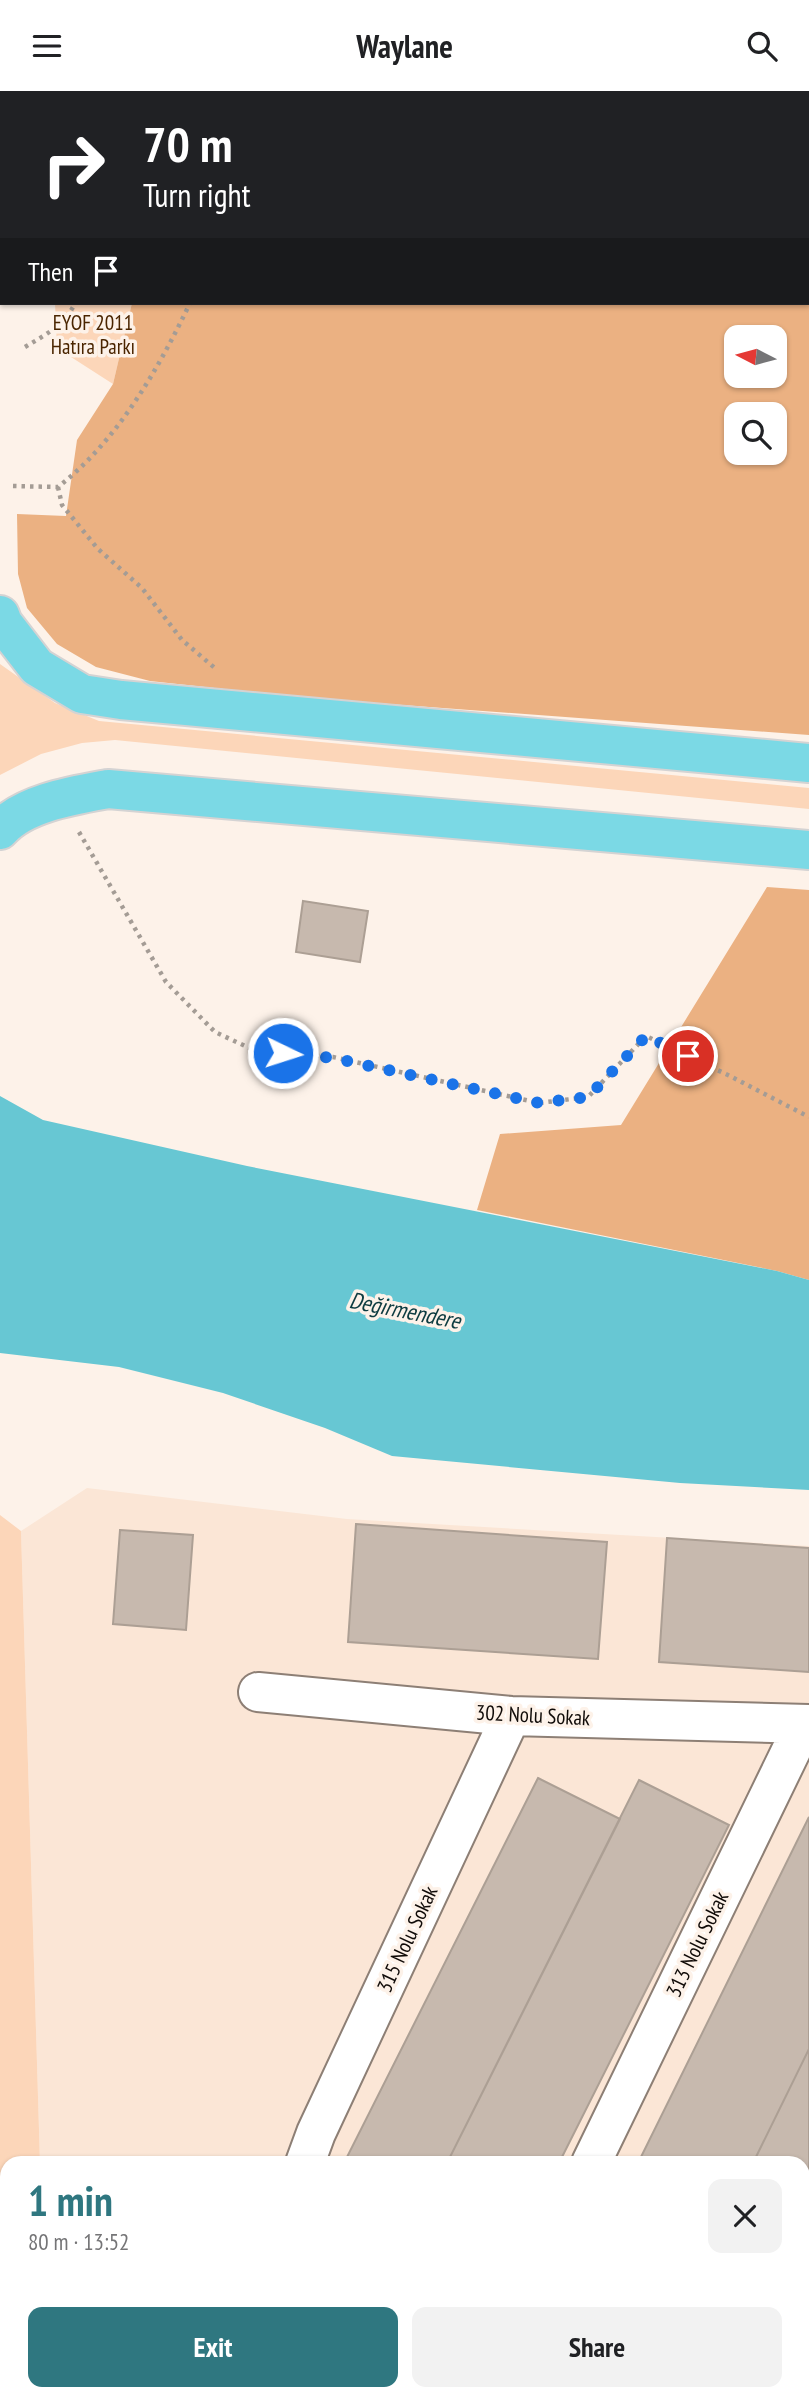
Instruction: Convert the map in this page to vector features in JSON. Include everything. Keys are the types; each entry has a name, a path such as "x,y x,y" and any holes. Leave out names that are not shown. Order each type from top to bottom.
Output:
{"highway":[{"path":"0,615 3,623 37,667 82,694 121,700 809,764"},
{"path":"0,830 9,819 60,798 108,789 809,851"}],"street":[{"name":"302 Nolu Sokak","path":"258,1692 511,1716 807,1724"},
{"name":"315 Nolu Sokak","path":"308,2156 511,1716"},
{"name":"313 Nolu Sokak","path":"594,2156 807,1724"}],"path":[{"path":"25,347 56,328 70,315 74,305"},
{"path":"13,486 58,487 80,470 134,405 189,305"},
{"path":"58,487 62,505 98,549 142,588 182,640 218,671"},
{"path":"60,798 166,982 215,1032 258,1052 333,1058 539,1103 588,1097 646,1036 809,1117"}],"shaded area":[{"path":"132,305 809,305 809,735 308,698 150,681 96,667 57,644 27,608 18,574 17,514 66,516 77,440 113,384"},
{"path":"767,887 809,890 809,1280 777,1271 477,1210 500,1134 621,1125"},
{"path":"87,1488 347,1519 809,1546 809,2156 40,2156 21,1531"}],"green space":[{"name":"EYOF 2011 Hatıra Parkı","path":"55,305 132,305 113,384 57,348"},
{"path":"0,664 55,703 99,721 809,788 809,809 115,740 82,743 41,754 0,775"},
{"path":"0,1515 21,1531 40,2156 0,2156"}],"water":[{"name":"Değirmendere","path":"0,1096 43,1120 247,1166 777,1271 809,1280 809,1490 680,1483 392,1456 325,1428 223,1393 119,1367 0,1353"}],"building":[{"path":"303,901 368,911 360,962 296,952"},
{"path":"356,1524 607,1542 598,1659 348,1642"},
{"path":"120,1530 193,1535 186,1630 113,1624"},
{"path":"667,1538 809,1548 809,1672 659,1662"},
{"path":"538,1778 620,1819 451,2156 348,2156"},
{"path":"639,1780 729,1825 563,2156 451,2156"},
{"path":"809,1817 809,2049 756,2156 641,2156"},
{"path":"809,2049 809,2156 756,2156"}],"route":[{"path":"283,1053 333,1058 539,1103 588,1097 646,1036 688,1056"}]}
